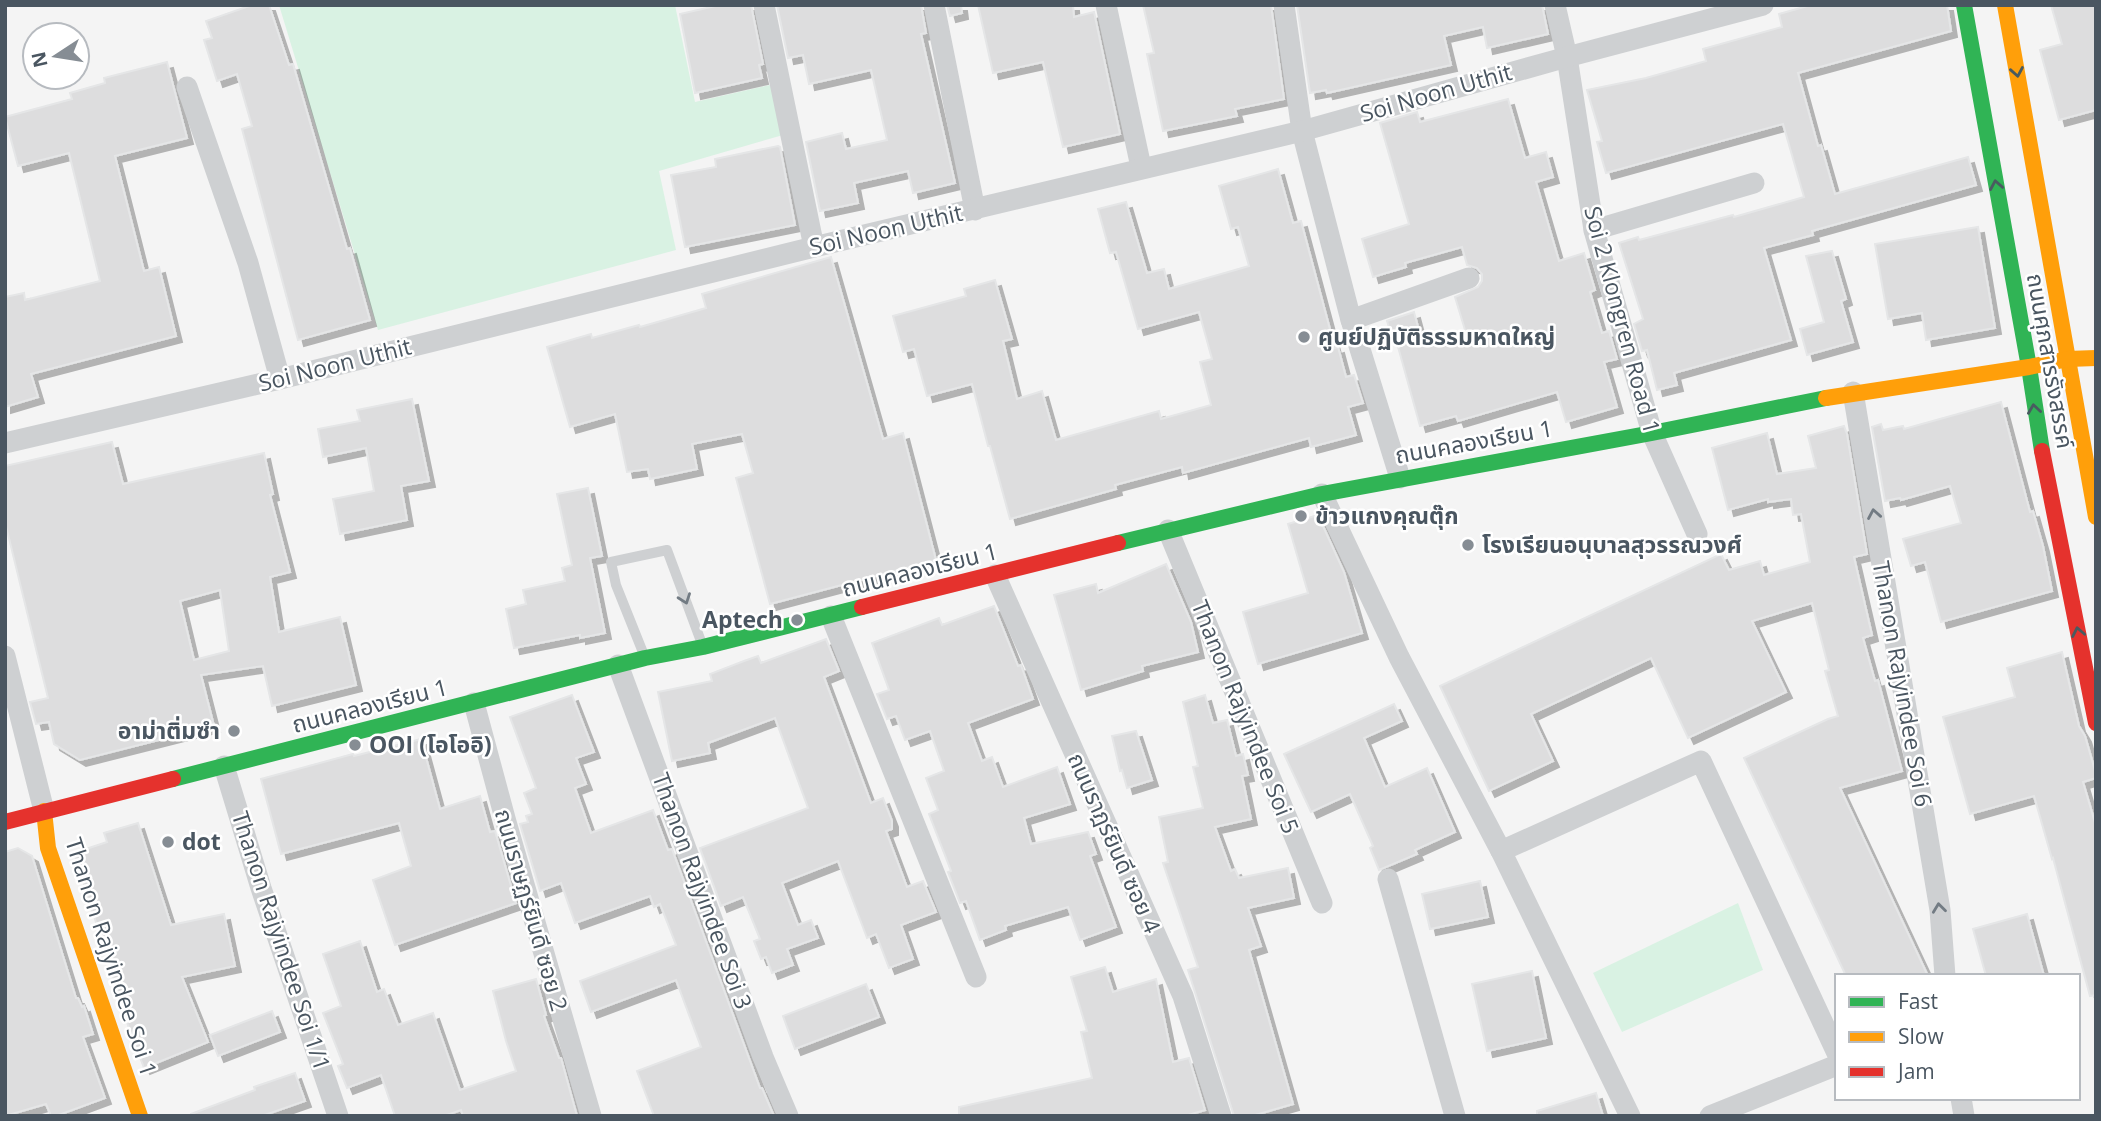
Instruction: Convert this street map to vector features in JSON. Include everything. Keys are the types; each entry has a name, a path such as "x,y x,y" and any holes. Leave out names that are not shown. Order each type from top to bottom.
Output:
{"street":[{"path":"764,5 814,247"},
{"path":"934,5 975,210"},
{"path":"1106,5 1141,167"},
{"path":"1284,5 1302,131 1351,320 1400,478"},
{"name":"Soi 2 Klongren Road 1","path":"1555,5 1567,57 1594,230 1652,433 1697,534"},
{"name":"Soi Noon Uthit","path":"5,443 280,379 1141,167 1302,131 1763,5"},
{"name":"ถนนศุภสารรังสรรค์","path":"1964,5 2037,425 2096,723"},
{"name":"ถนนศุภสารรังสรรค์","path":"2005,5 2096,517"},
{"path":"187,87 248,263 280,379"},
{"path":"1594,230 1754,183"},
{"path":"1351,320 1469,278"},
{"name":"ถนนคลองเรียน 1","path":"5,822 645,658 831,616 1168,530 1322,494 1853,393 2068,359 2096,358"},
{"name":"Thanon Rajyindee Soi 6","path":"1853,393 1940,910 1945,974"},
{"path":"1322,494 1399,657 1501,851 1630,1116"},
{"name":"Thanon Rajyindee Soi 5","path":"1168,530 1322,903"},
{"name":"ถนนราฎร์ยินดี ซอย 4","path":"995,575 1183,996 1220,1116"},
{"path":"831,616 976,977"},
{"path":"5,656 44,811"},
{"name":"Thanon Rajyindee Soi 3","path":"618,665 758,1044 788,1116"},
{"name":"ถนนราษฏร์ยินดี ซอย 2","path":"474,703 591,1116"},
{"path":"1501,851 1701,761 1835,1049"},
{"name":"Thanon Rajyindee Soi 1/1","path":"224,766 261,888 338,1116"},
{"name":"Thanon Rajyindee Soi 1","path":"44,811 48,848 140,1116"},
{"path":"1388,879 1455,1116"},
{"path":"1710,1116 1835,1066"}],"lane":[{"path":"645,658 616,585 611,562 667,550 703,647"}],"green space":[{"path":"279,5 675,5 695,102 770,85 790,133 659,171 676,250 378,330"},
{"path":"1738,903 1763,970 1622,1032 1593,973"}],"building":[{"path":"252,5 269,5 289,65 293,64 370,320 298,340 242,129 252,126 237,74 217,81 204,40 212,38 206,21"},
{"path":"720,5 751,5 763,64 759,65 762,78 695,93 680,14"},
{"path":"777,5 921,5 926,33 921,34 955,183 913,193 908,171 854,183 858,203 820,211 806,142 842,133 846,149 887,140 871,70 809,84 803,55 788,58"},
{"path":"947,5 961,5 962,13 950,16"},
{"path":"978,5 1073,5 1074,17 1094,12 1120,134 1063,147 1043,62 993,73"},
{"path":"1143,5 1271,5 1284,99 1235,109 1237,116 1163,131 1147,54 1154,53"},
{"path":"1297,5 1542,5 1548,34 1487,48 1483,27 1444,36 1451,65 1327,93 1326,90 1310,93"},
{"path":"1811,5 1947,5 1951,31 1798,73 1818,146 1821,145 1835,194 1968,157 1976,185 1812,231 1813,235 1764,248 1791,340 1674,373 1677,385 1657,390 1647,350 1642,351 1634,324 1643,319 1619,243 1733,215 1734,217 1804,197 1783,124 1606,173 1597,142 1602,141 1587,90 1646,78 1706,61 1703,49 1782,27 1779,14"},
{"path":"2051,5 2096,5 2096,110 2059,120 2040,50 2062,44"},
{"path":"167,62 187,138 115,156 144,271 159,267 176,336 31,374 38,397 5,407 5,297 24,293 25,300 100,281 69,153 18,166 5,117 72,99 70,93 91,91 91,87 105,83 104,78"},
{"path":"1508,99 1525,158 1546,152 1553,177 1536,182 1559,261 1584,253 1595,290 1590,292 1602,333 1609,331 1617,359 1604,362 1617,407 1566,422 1557,392 1458,421 1456,416 1420,426 1395,336 1392,337 1387,321 1414,312 1422,342 1465,330 1455,297 1478,287 1482,274 1477,268 1467,265 1462,247 1405,263 1406,267 1373,277 1362,239 1409,224 1380,123 1417,112 1420,122"},
{"path":"778,146 795,225 685,247 671,175 716,167 715,159"},
{"path":"1278,169 1293,223 1301,221 1335,348 1338,347 1346,377 1354,375 1363,403 1348,407 1356,435 1311,447 1309,438 1183,473 1182,467 1115,485 1116,489 1010,519 972,384 927,396 914,349 903,352 893,316 966,296 964,289 995,280 1012,339 1003,341 1017,399 1042,391 1056,440 1159,411 1161,419 1211,405 1200,362 1212,359 1199,312 1138,329 1116,252 1110,253 1098,209 1126,202 1147,273 1164,269 1169,289 1249,266 1238,227 1231,229 1219,186"},
{"path":"1978,227 1995,328 1926,340 1922,313 1888,319 1875,244"},
{"path":"1832,251 1846,299 1841,301 1853,342 1807,355 1800,329 1824,322 1806,256"},
{"path":"831,257 883,439 903,433 936,560 770,604 736,478 753,473 742,434 692,444 697,469 650,479 648,469 627,472 615,414 570,427 547,347 591,334 592,338 639,325 640,327 706,308 702,294"},
{"path":"412,399 429,481 401,486 407,520 340,534 333,499 374,491 366,448 323,457 318,429 360,421 357,410"},
{"path":"2001,402 2030,512 2033,511 2043,546 2052,591 1941,622 1925,562 1911,566 1903,539 1961,523 1950,486 1901,500 1885,501 1872,427 1881,424 1883,430 1903,426 1904,429"},
{"path":"1844,426 1847,434 1867,554 1854,557 1872,635 1863,638 1875,681 1878,680 1902,771 1840,788 1927,974 1845,974 1744,758 1838,716 1825,671 1829,670 1812,603 1752,621 1786,692 1688,738 1651,658 1531,714 1553,761 1489,791 1440,686 1721,554 1729,570 1760,561 1764,575 1810,562 1801,514 1793,515 1791,499 1768,502 1768,499 1728,510 1712,448 1767,433 1777,474 1816,468 1808,436"},
{"path":"112,442 123,484 264,453 273,494 270,495 290,572 270,577 279,632 340,617 356,685 272,706 263,666 201,675 214,726 80,760 54,744 49,722 36,724 30,702 48,698 5,522 5,466","holes":["220,590 229,651 194,660 180,601"]},
{"path":"588,488 602,556 590,558 605,633 514,648 506,609 526,604 523,590 565,581 562,568 572,565 557,494"},
{"path":"1318,515 1344,572 1362,633 1258,664 1243,612 1308,593 1288,524"},
{"path":"1166,564 1191,622 1198,652 1142,666 1143,671 1081,690 1054,595 1096,584 1098,593"},
{"path":"994,606 1033,699 968,723 982,761 992,757 1003,787 1057,767 1070,804 1024,818 1031,844 1088,832 1096,854 1090,856 1116,927 1080,940 1068,907 1005,926 1006,930 980,940 966,901 960,903 929,814 938,810 926,778 944,771 930,731 905,740 896,716 887,719 877,694 889,690 872,643 939,618 942,625"},
{"path":"826,639 839,671 824,677 871,803 883,798 892,821 892,829 886,831 907,887 923,881 936,912 901,925 913,959 889,968 876,934 867,938 838,861 782,883 798,925 811,920 818,938 787,949 793,965 772,973 766,957 761,959 754,941 760,939 743,897 721,906 700,848 808,808 775,718 708,743 710,753 672,761 658,692 712,681 710,674 744,661 758,656 761,663"},
{"path":"2062,652 2079,726 2085,736 2096,774 2096,778 2083,782 2096,826 2096,995 2090,996 2034,796 1970,814 1943,717 2015,697 2007,668"},
{"path":"572,695 594,752 576,758 586,784 575,788 591,833 653,810 668,850 672,849 760,1088 774,1116 654,1116 637,1071 701,1047 676,980 591,1012 580,981 676,945 660,904 654,907 650,896 575,923 561,883 540,891 520,824 528,822 526,816 532,814 524,793 536,788 510,717"},
{"path":"1205,695 1213,723 1227,720 1236,756 1243,754 1248,775 1242,776 1251,819 1215,827 1231,871 1235,869 1239,878 1288,868 1294,898 1248,908 1261,946 1249,950 1293,1104 1252,1116 1234,1116 1188,970 1198,967 1163,863 1168,862 1159,817 1203,808 1193,767 1198,766 1183,702"},
{"path":"1394,704 1402,721 1364,738 1385,787 1427,768 1455,832 1415,850 1417,854 1379,870 1370,848 1373,846 1350,794 1311,812 1284,754"},
{"path":"1136,731 1152,780 1127,788 1112,736"},
{"path":"421,739 440,809 480,796 490,832 495,831 516,903 395,945 373,880 411,866 399,823 281,854 261,779"},
{"path":"138,823 171,925 224,914 235,966 182,977 208,1042 144,1068 116,993 118,992 74,853 107,842 104,833"},
{"path":"18,848 32,856 76,998 82,1007 84,1006 93,1034 83,1037 105,1098 56,1116 51,1116 46,1104 5,1116 5,852"},
{"path":"1480,881 1488,917 1430,929 1422,894"},
{"path":"2027,914 2043,974 1985,974 1973,929"},
{"path":"360,941 377,992 384,989 398,1025 433,1013 460,1090 516,1071 493,991 536,979 546,1015 544,1016 561,1058 577,1116 463,1116 461,1110 444,1116 395,1116 381,1075 347,1088 338,1066 343,1064 323,1013 341,1006 323,954"},
{"path":"1105,967 1113,992 1156,979 1173,1062 1189,1058 1205,1110 1185,1116 959,1116 959,1107 1092,1078 1081,1032 1087,1031 1071,977"},
{"path":"1532,971 1546,1038 1487,1051 1472,984"},
{"path":"866,984 879,1017 795,1049 783,1016"},
{"path":"272,1011 280,1032 218,1056 210,1035"},
{"path":"295,1073 305,1101 262,1116 191,1116 255,1090 254,1087"},
{"path":"1596,1093 1603,1116 1537,1116 1537,1111"}],"traffic: fast":[{"path":"1964,5 2042,451"},
{"path":"1118,543 1322,494 1826,398"},
{"path":"173,779 645,658 703,647 862,607"}],"traffic: slow":[{"path":"2005,5 2096,517"},
{"path":"1826,398 2068,359 2096,358"},
{"path":"44,811 48,848 140,1116"}],"traffic: jam":[{"path":"2042,451 2096,723"},
{"path":"862,607 1118,543"},
{"path":"5,822 173,779"}],"place":[{"name":"ศูนย์ปฏิบัติธรรมหาดใหญ่","path":"1304,337"},
{"name":"ข้าวแกงคุณตุ๊ก","path":"1301,516"},
{"name":"โรงเรียนอนุบาลสุวรรณวงศ์","path":"1468,545"},
{"name":"Aptech","path":"797,620"},
{"name":"อาม่าติ่มซำ","path":"234,731"},
{"name":"OOI (โอโออิ)","path":"355,745"},
{"name":"dot","path":"168,842"}]}
